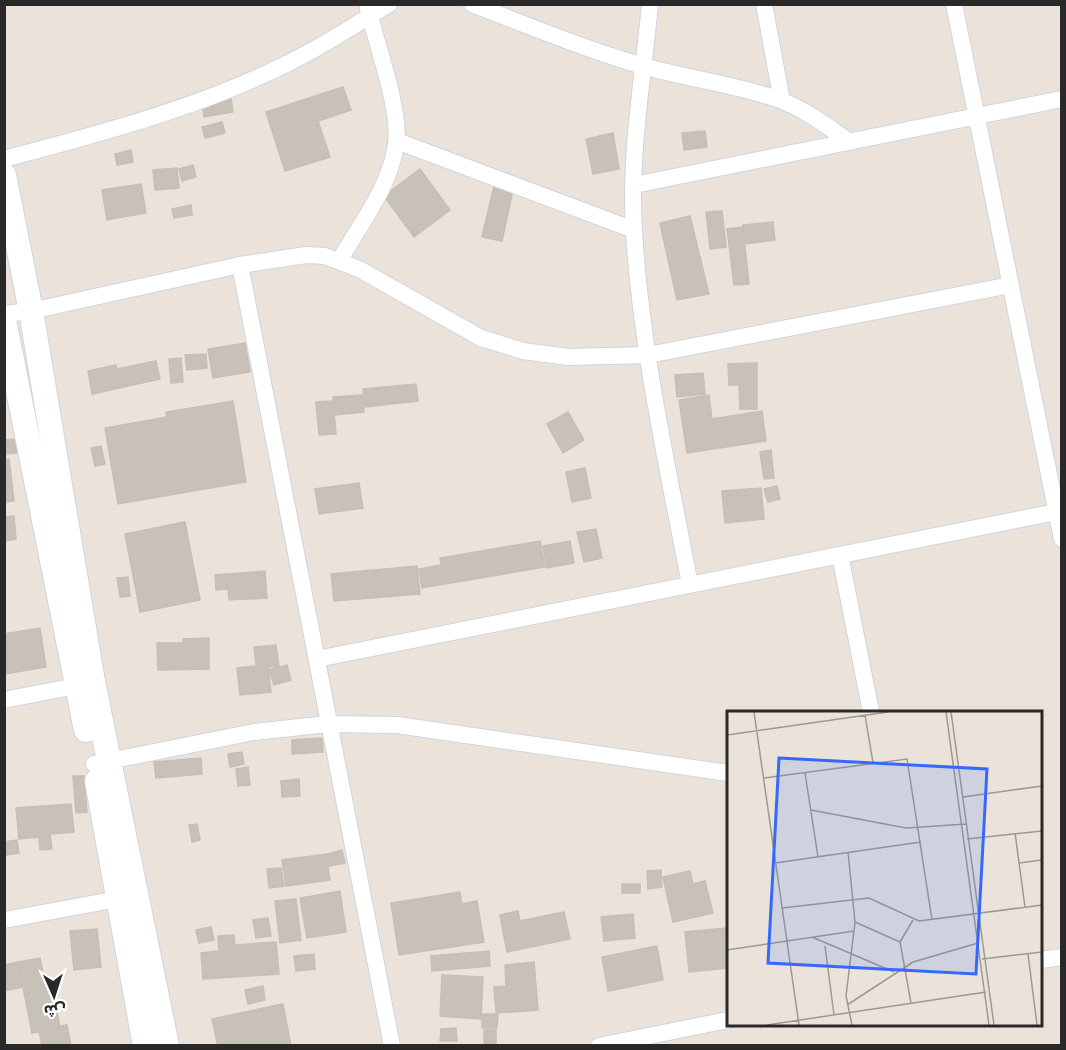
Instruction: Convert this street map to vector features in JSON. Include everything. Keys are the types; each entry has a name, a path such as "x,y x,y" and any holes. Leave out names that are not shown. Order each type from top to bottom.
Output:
{"street":[{"path":"4,159 145,120 276,69 368,10 389,4"},
{"path":"472,4 580,46 645,66 758,93 782,101 807,113 850,142"},
{"path":"650,4 634,185 633,230 648,355 690,585"},
{"path":"764,4 782,101"},
{"path":"954,4 1062,539"},
{"path":"340,260 386,176 397,141 390,89 368,10"},
{"path":"634,185 1062,99"},
{"path":"397,141 633,230"},
{"path":"4,175 31,311 85,684"},
{"path":"4,314 31,311 240,265 306,255 340,260 481,338 500,345 546,356 648,355 1011,285"},
{"path":"240,265 392,1046"},
{"path":"4,320 166,1046"},
{"path":"317,659 1056,512"},
{"path":"840,555 871,711"},
{"path":"4,700 85,684"},
{"path":"102,762 254,732 328,724 397,725 727,773"},
{"path":"102,762 118,899 145,1046"},
{"path":"4,920 118,899"},
{"path":"1042,960 1062,957"},
{"path":"599,1046 727,1020"}],"building":[{"path":"343,87 351,110 318,121 330,157 285,171 266,112"},
{"path":"231,98 233,112 204,117 202,102"},
{"path":"222,122 225,133 205,138 202,127"},
{"path":"705,131 707,147 684,150 682,133"},
{"path":"613,133 619,169 593,174 586,139"},
{"path":"131,150 133,162 117,165 115,154"},
{"path":"193,165 196,177 182,181 179,169"},
{"path":"177,168 179,188 155,190 153,170"},
{"path":"420,169 450,210 414,237 384,196"},
{"path":"141,184 146,213 107,220 102,190"},
{"path":"494,186 513,190 502,241 482,237"},
{"path":"191,205 192,215 174,218 172,209"},
{"path":"722,211 726,247 710,249 706,212"},
{"path":"690,216 709,294 677,300 660,223"},
{"path":"773,222 775,240 745,244 743,225"},
{"path":"743,227 749,284 734,285 727,229"},
{"path":"245,343 250,372 213,378 208,349"},
{"path":"206,354 207,368 187,370 185,355"},
{"path":"181,358 183,382 171,383 169,359"},
{"path":"156,361 160,379 92,394 88,371 116,365 117,369"},
{"path":"757,363 757,409 740,409 739,385 729,385 728,364"},
{"path":"703,373 705,394 677,397 675,375"},
{"path":"416,384 418,401 365,407 363,389"},
{"path":"362,395 364,412 335,415 333,397"},
{"path":"709,395 712,419 762,411 766,441 687,453 679,400"},
{"path":"233,401 246,482 118,504 105,428 167,417 166,412"},
{"path":"333,401 336,434 319,435 316,402"},
{"path":"568,412 584,440 563,453 547,424"},
{"path":"16,439 17,453 4,454 4,440"},
{"path":"101,446 105,464 95,466 91,448"},
{"path":"771,450 774,478 764,479 760,452"},
{"path":"9,459 14,501 4,502 4,460"},
{"path":"585,468 591,498 572,502 566,472"},
{"path":"359,483 363,508 319,514 315,489"},
{"path":"777,486 780,499 768,502 764,489"},
{"path":"761,488 764,519 725,523 722,491"},
{"path":"14,516 16,539 4,541 4,517"},
{"path":"185,522 200,600 140,612 125,534"},
{"path":"596,529 602,558 584,562 577,532"},
{"path":"540,541 545,567 422,588 419,569 441,565 440,558"},
{"path":"570,541 574,563 547,568 543,546"},
{"path":"417,566 420,594 334,601 331,574"},
{"path":"265,571 267,598 229,600 228,589 216,590 215,575"},
{"path":"128,577 130,596 120,597 117,578"},
{"path":"40,628 46,667 4,674 4,634"},
{"path":"209,638 209,669 158,670 157,643 183,643 183,639"},
{"path":"276,645 279,666 268,667 271,692 240,695 237,668 256,666 254,647"},
{"path":"287,665 291,680 274,685 269,670"},
{"path":"322,738 323,752 292,754 292,740"},
{"path":"242,752 244,764 230,767 228,754"},
{"path":"201,758 202,774 156,778 154,762"},
{"path":"248,767 250,785 238,786 236,769"},
{"path":"73,776 84,776 87,812 76,813"},
{"path":"299,779 300,796 282,797 281,781"},
{"path":"71,804 74,832 50,834 52,849 40,850 39,837 19,839 16,808"},
{"path":"197,824 200,840 192,842 189,825"},
{"path":"17,840 19,853 6,855 4,842"},
{"path":"342,850 345,863 329,866 327,854"},
{"path":"326,854 330,880 286,886 282,860"},
{"path":"281,868 284,886 269,888 267,869"},
{"path":"661,870 662,887 648,889 647,871"},
{"path":"690,871 693,884 705,881 713,913 673,922 663,877"},
{"path":"622,884 640,884 640,893 622,893"},
{"path":"340,891 346,932 307,938 300,898"},
{"path":"460,892 462,904 477,901 484,942 399,955 391,903"},
{"path":"296,899 301,940 280,943 275,901"},
{"path":"518,911 520,921 564,912 570,939 507,952 500,915"},
{"path":"633,914 635,938 604,941 601,917"},
{"path":"268,918 271,936 256,938 253,920"},
{"path":"211,927 214,940 199,943 196,930"},
{"path":"725,928 727,968 689,972 685,932"},
{"path":"97,929 101,967 74,970 70,931"},
{"path":"234,935 235,945 276,942 279,974 203,979 201,953 219,951 218,936"},
{"path":"657,946 663,980 608,991 602,957"},
{"path":"489,951 490,966 432,971 431,956"},
{"path":"314,954 315,969 296,971 294,956"},
{"path":"40,958 45,983 23,987 18,962"},
{"path":"18,962 23,987 4,991 4,965"},
{"path":"534,962 538,1010 496,1013 494,987 506,986 505,965"},
{"path":"442,975 483,977 481,1019 440,1016"},
{"path":"51,982 60,1027 32,1033 23,987"},
{"path":"263,986 265,1000 248,1004 245,990"},
{"path":"283,1004 291,1046 218,1046 212,1019"},
{"path":"482,1014 498,1014 497,1028 482,1028"},
{"path":"67,1025 71,1046 42,1046 39,1031"},
{"path":"456,1028 457,1041 440,1041 441,1029"},
{"path":"484,1030 496,1030 496,1044 484,1044"}]}
